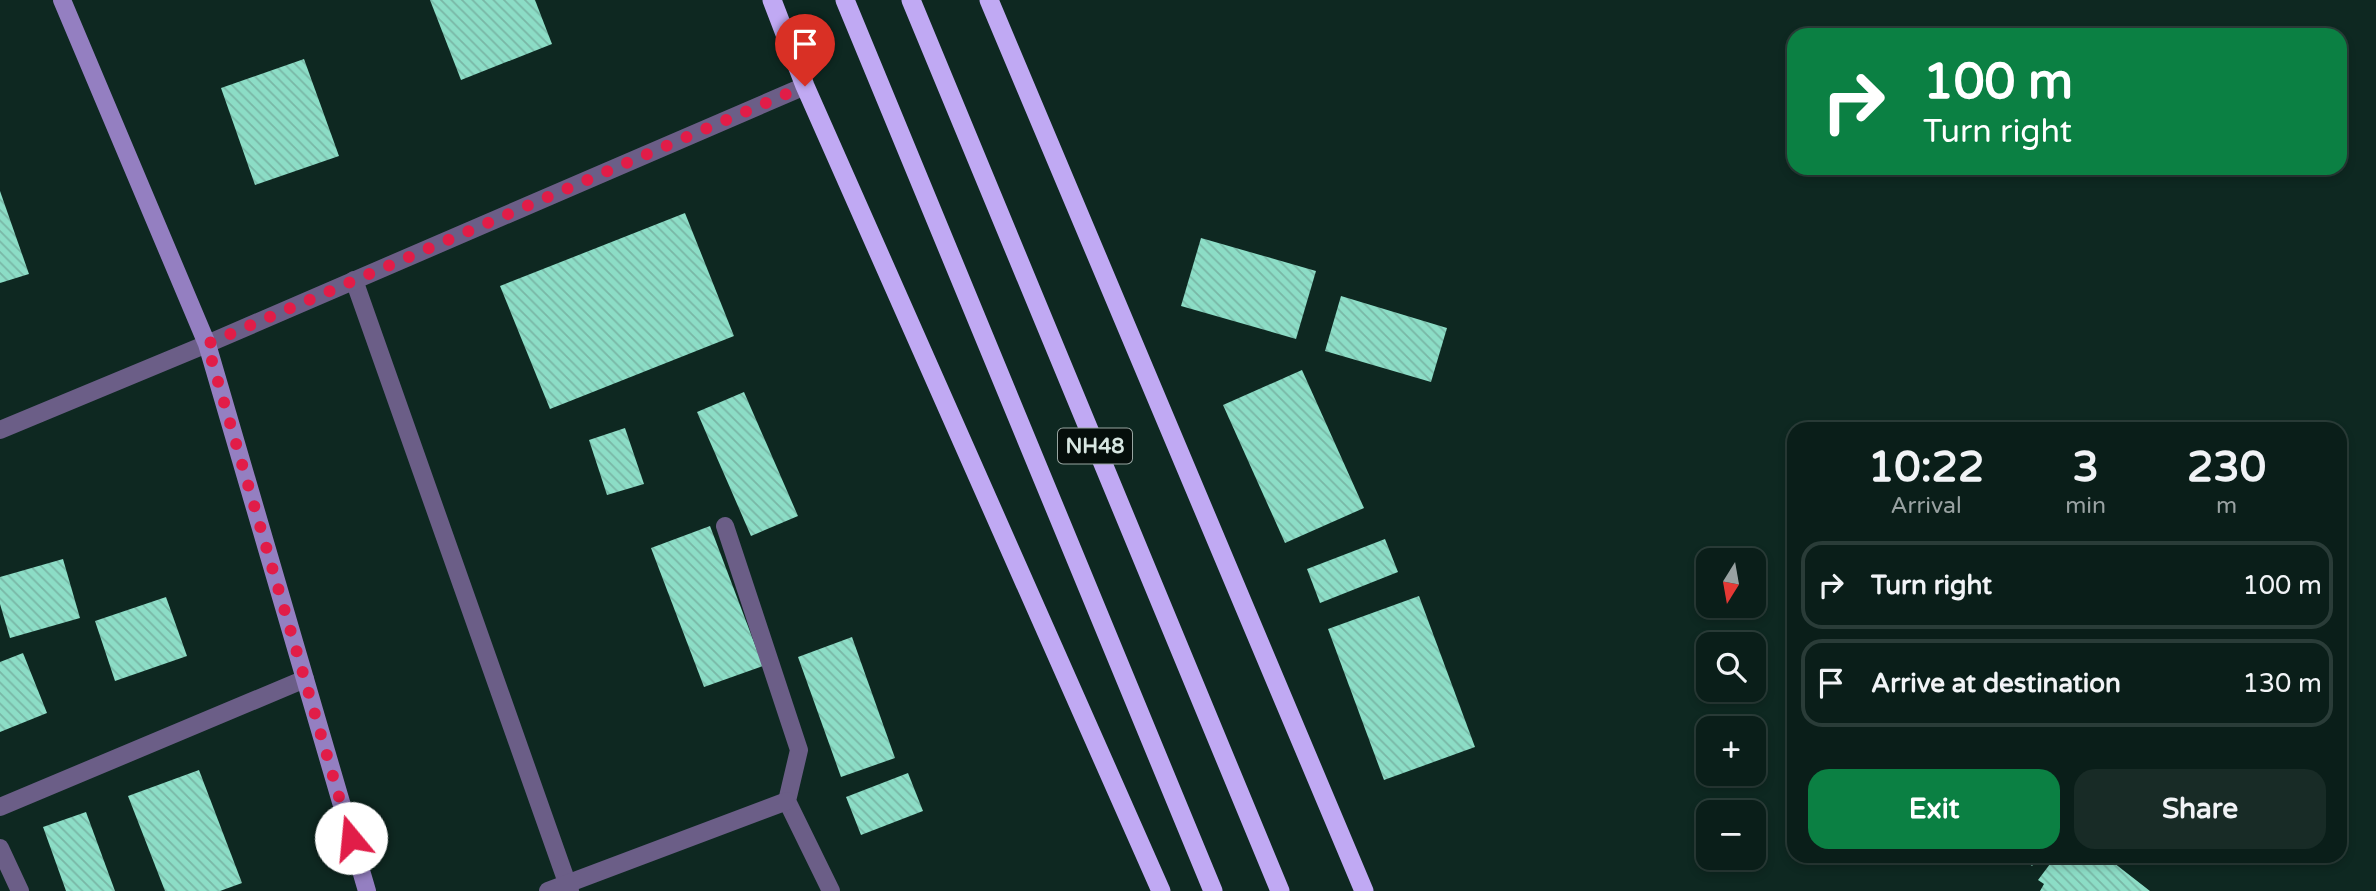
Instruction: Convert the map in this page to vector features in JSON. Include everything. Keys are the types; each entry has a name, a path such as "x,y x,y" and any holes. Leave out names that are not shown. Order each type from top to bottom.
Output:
{"highway":[{"path":"772,0 805,86 1161,891"},
{"name":"NH48","path":"845,0 1213,891"},
{"name":"NH48","path":"911,0 1280,891"},
{"path":"989,0 1364,891"}],"main road":[{"path":"62,0 207,344 367,891"}],"street":[{"path":"0,430 207,344 805,86"},
{"path":"354,280 569,888"},
{"path":"725,526 799,750 787,801 831,891"},
{"path":"0,807 304,679"},
{"path":"548,891 569,888 787,801"},
{"path":"0,848 20,891"}],"building":[{"path":"430,0 535,0 552,44 461,80"},
{"path":"304,59 339,156 255,185 221,88"},
{"path":"0,191 29,274 0,283"},
{"path":"685,213 734,336 550,409 500,286"},
{"path":"1201,238 1316,271 1296,339 1181,306"},
{"path":"1341,296 1447,328 1431,382 1325,351"},
{"path":"1302,370 1364,508 1285,543 1223,405"},
{"path":"744,392 798,516 751,536 697,412"},
{"path":"625,428 644,484 607,495 589,440"},
{"path":"710,526 763,666 704,687 651,548"},
{"path":"1385,539 1398,572 1320,603 1307,569"},
{"path":"63,559 80,618 10,638 0,604 0,577"},
{"path":"1419,596 1475,747 1384,780 1328,629"},
{"path":"166,597 187,656 115,681 95,621"},
{"path":"852,637 895,758 841,777 798,657"},
{"path":"23,653 47,713 0,732 0,662"},
{"path":"199,770 242,883 220,891 165,891 128,796"},
{"path":"908,773 923,811 861,835 846,797"},
{"path":"86,812 115,891 66,891 43,827"},
{"path":"2114,863 2150,891 2040,891 2044,884 2038,880 2050,864"}],"route":[{"path":"351,838 207,344 805,86"}]}
